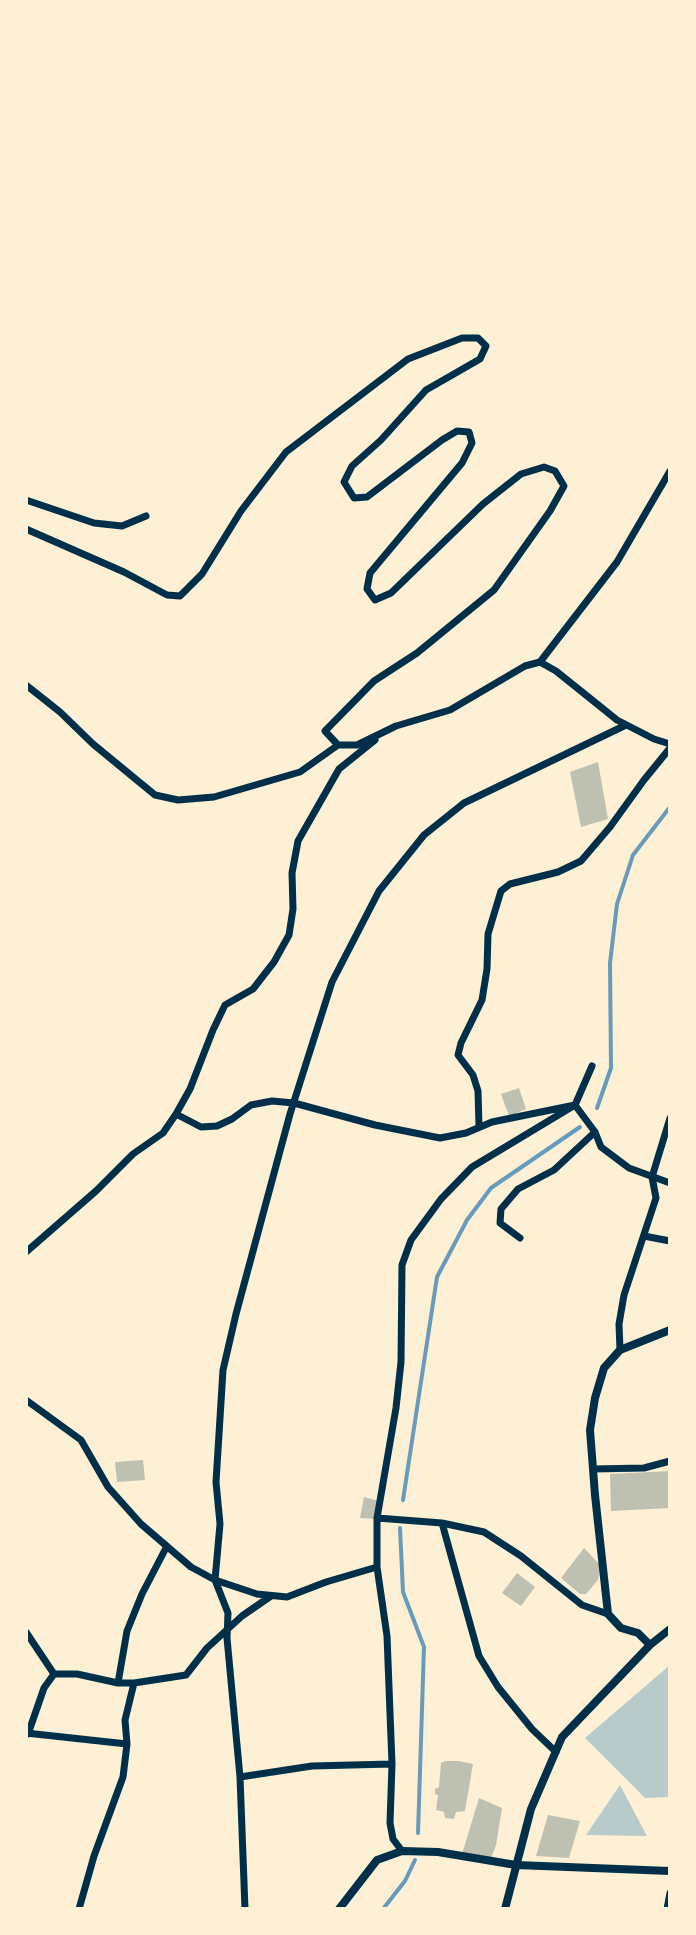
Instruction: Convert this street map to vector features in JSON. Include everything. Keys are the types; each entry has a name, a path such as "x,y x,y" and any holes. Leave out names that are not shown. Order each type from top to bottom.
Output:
{"street":[{"path":"26,529 124,572 167,595 180,596 202,574 241,511 286,452 408,359 462,338 478,338 486,346 480,359 426,390 381,440 352,466 344,482 354,498 367,497 442,440 457,431 469,432 472,443 462,463 370,573 367,589 375,600 391,593 483,504 521,474 544,467 555,471 564,486 494,590 417,653 374,681 325,731 338,745"},
{"path":"26,685 155,795 178,800 214,797 300,772 338,745 357,745 396,726 450,710 525,666 540,662 617,562 670,471"},
{"path":"26,500 94,523 122,526 146,516"},
{"path":"479,1127 478,1091 473,1075 458,1055 482,1000 488,934 501,891 510,884 558,872 581,861 670,746 617,720 556,671 540,662"},
{"path":"245,1909 240,1777 228,1613 215,1580 220,1524 216,1482 223,1370 294,1103 332,982 379,891 424,835 464,803 626,725"},
{"path":"26,1252 133,1154 163,1133 190,1089 225,1005 253,989 274,962 289,935 293,909 292,873 298,841 339,769 385,731"},
{"path":"402,1851 393,1839 390,1823 392,1764 387,1636 377,1567 377,1518 401,1362 402,1265 411,1240 441,1199 472,1167 575,1105 592,1066"},
{"path":"176,1114 201,1127 217,1126 251,1105 272,1101 294,1103 375,1125 440,1138 466,1133 492,1122 575,1105"},
{"path":"575,1105 595,1132 601,1147 629,1168 670,1183"},
{"path":"620,1350 619,1324 624,1295 656,1198 652,1177 670,1118"},
{"path":"520,1238 500,1223 501,1209 518,1189 554,1170 595,1132"},
{"path":"644,1236 670,1241"},
{"path":"608,1614 590,1430 595,1398 604,1368 620,1350 670,1330"},
{"path":"26,1400 81,1440 108,1487 141,1524 191,1567 215,1580 257,1594 287,1597 377,1567"},
{"path":"593,1469 644,1468 670,1461"},
{"path":"377,1518 442,1523 484,1532 521,1556 582,1605 608,1614 621,1628 638,1633 650,1645"},
{"path":"442,1523 479,1656 498,1687 532,1729 556,1752"},
{"path":"118,1683 127,1631 167,1546"},
{"path":"54,1674 77,1674 118,1683 186,1675 207,1648 242,1616 271,1596"},
{"path":"505,1909 531,1809 562,1737 650,1645 670,1629"},
{"path":"26,1632 54,1674"},
{"path":"54,1674 44,1688 27,1733 127,1744"},
{"path":"79,1909 94,1856 123,1777 127,1744 125,1720 134,1683"},
{"path":"240,1777 312,1766 392,1764"},
{"path":"339,1909 377,1860 402,1851 438,1852 516,1865 670,1871"},
{"path":"667,1909 670,1893"}],"shaded area":[{"path":"670,1665 670,1797 645,1798 585,1738"},
{"path":"620,1785 647,1836 586,1835"}],"building":[{"path":"598,762 608,819 581,827 570,772"},
{"path":"519,1088 526,1109 509,1116 501,1094"},
{"path":"143,1460 145,1480 117,1482 115,1462"},
{"path":"670,1471 670,1508 611,1511 610,1474"},
{"path":"364,1497 379,1501 376,1519 360,1518"},
{"path":"584,1548 601,1566 598,1580 586,1594 580,1594 561,1578"},
{"path":"517,1573 535,1587 521,1606 502,1593"},
{"path":"441,1763 473,1764 465,1811 456,1812 454,1819 445,1818 444,1812 436,1810 438,1795 435,1789 439,1787"},
{"path":"479,1798 502,1808 491,1858 462,1854"},
{"path":"548,1815 580,1821 569,1858 536,1856"}],"waterway":[{"path":"597,1108 611,1068 610,963 617,904 633,855 670,807"},
{"path":"403,1500 437,1277 467,1220 491,1188 580,1127"},
{"path":"400,1528 403,1592 424,1647 418,1833"},
{"path":"383,1909 405,1881 415,1860"}]}
